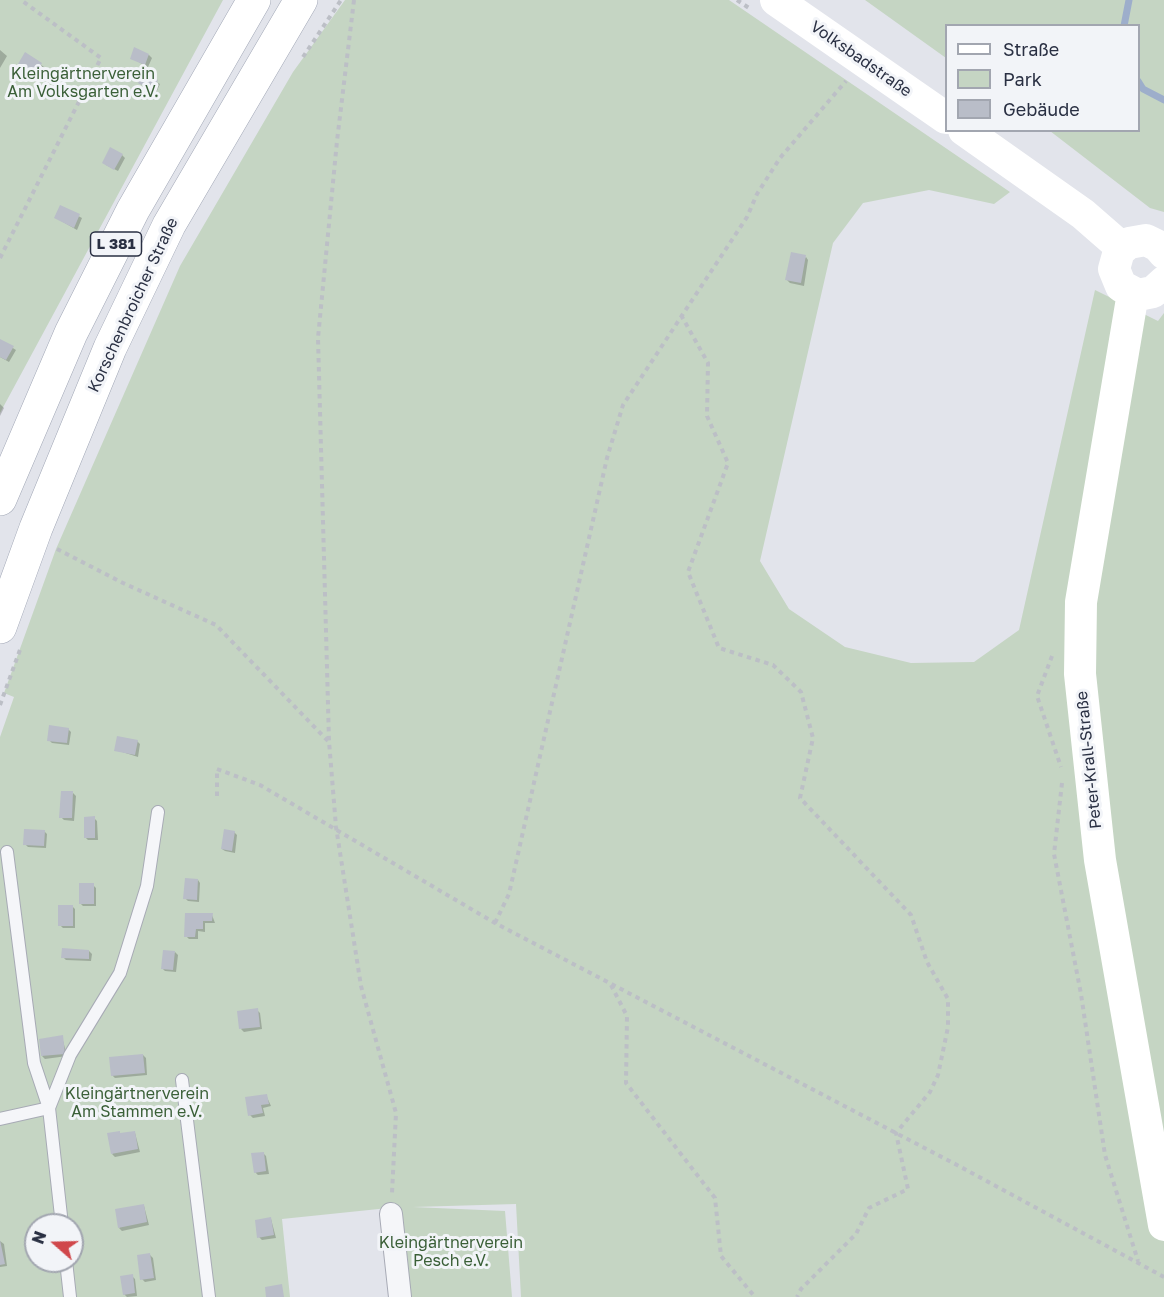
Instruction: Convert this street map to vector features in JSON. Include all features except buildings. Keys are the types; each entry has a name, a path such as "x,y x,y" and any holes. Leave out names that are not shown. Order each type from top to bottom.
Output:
{"main road":[{"name":"L 381","path":"0,499 71,333 128,220 255,0"},
{"name":"Korschenbroicher Straße","path":"12,632 36,528 110,348 169,225 302,0"}],"street":[{"name":"Volksbadstraße","path":"776,0 945,117"},
{"path":"967,132 1083,214 1122,248"},
{"path":"1164,253 1158,246 1146,240 1133,241 1122,248 1115,260 1114,273 1121,286 1133,293 1148,294 1164,282"},
{"name":"Peter-Krall-Straße","path":"1133,293 1082,602 1080,674 1100,860 1164,1225"},
{"path":"391,1214 400,1297"}],"lane":[{"path":"49,1108 70,1055 120,973 147,886 158,812"},
{"path":"7,852 34,1063 49,1108 61,1213"},
{"path":"182,1080 209,1297"},
{"path":"0,1119 49,1108"},
{"path":"67,1273 70,1297"}],"path":[{"path":"0,258 101,58 21,0"},
{"path":"299,63 341,0"},
{"path":"354,0 337,141 318,338 329,741 336,827 361,986 396,1113 391,1214"},
{"path":"495,923 509,894 615,425 623,405 747,217 757,194 780,158 861,59"},
{"path":"681,315 708,363 707,416 728,463 688,572 719,648 773,665 801,692 813,738 800,798 911,915 927,962 948,999 948,1027 938,1075 930,1092 896,1133"},
{"path":"52,560 60,538"},
{"path":"56,549 123,583 216,625 329,741"},
{"path":"0,705 12,632"},
{"path":"1036,696 1063,774 1053,854 1081,994 1105,1155 1138,1262"},
{"path":"217,796 217,769 260,785 336,827 495,923 896,1133 1164,1277"},
{"path":"610,984 627,1016 626,1083 715,1198 721,1256 755,1297"},
{"path":"797,1297 801,1289 856,1234 869,1208 908,1190 896,1133"}],"green space":[{"name":"Kleingärtnerverein Am Volksgarten e.V.","path":"0,0 223,0 0,413"},
{"path":"345,0 729,0 1010,192 994,204 929,190 863,203 833,243 760,561 789,609 845,647 911,663 974,662 1019,630 1095,290 1158,321 1164,313 1164,1297 521,1297 516,1204 413,1207 505,1211 512,1297 411,1297 398,1207 282,1219 290,1297 0,1297 0,737 14,697 4,693 56,549 180,266 293,72"},
{"path":"865,0 1164,0 1164,212 1150,208 1051,132 1140,132 1140,24 945,24 945,57"}],"waterway":[{"path":"1124,24 1129,0"},
{"path":"1140,84 1143,89 1164,100"}],"park label":[{"name":"Kleingärtnerverein Am Stammen e.V.","path":"137,1103"},
{"name":"Kleingärtnerverein Pesch e.V.","path":"451,1252"}]}
